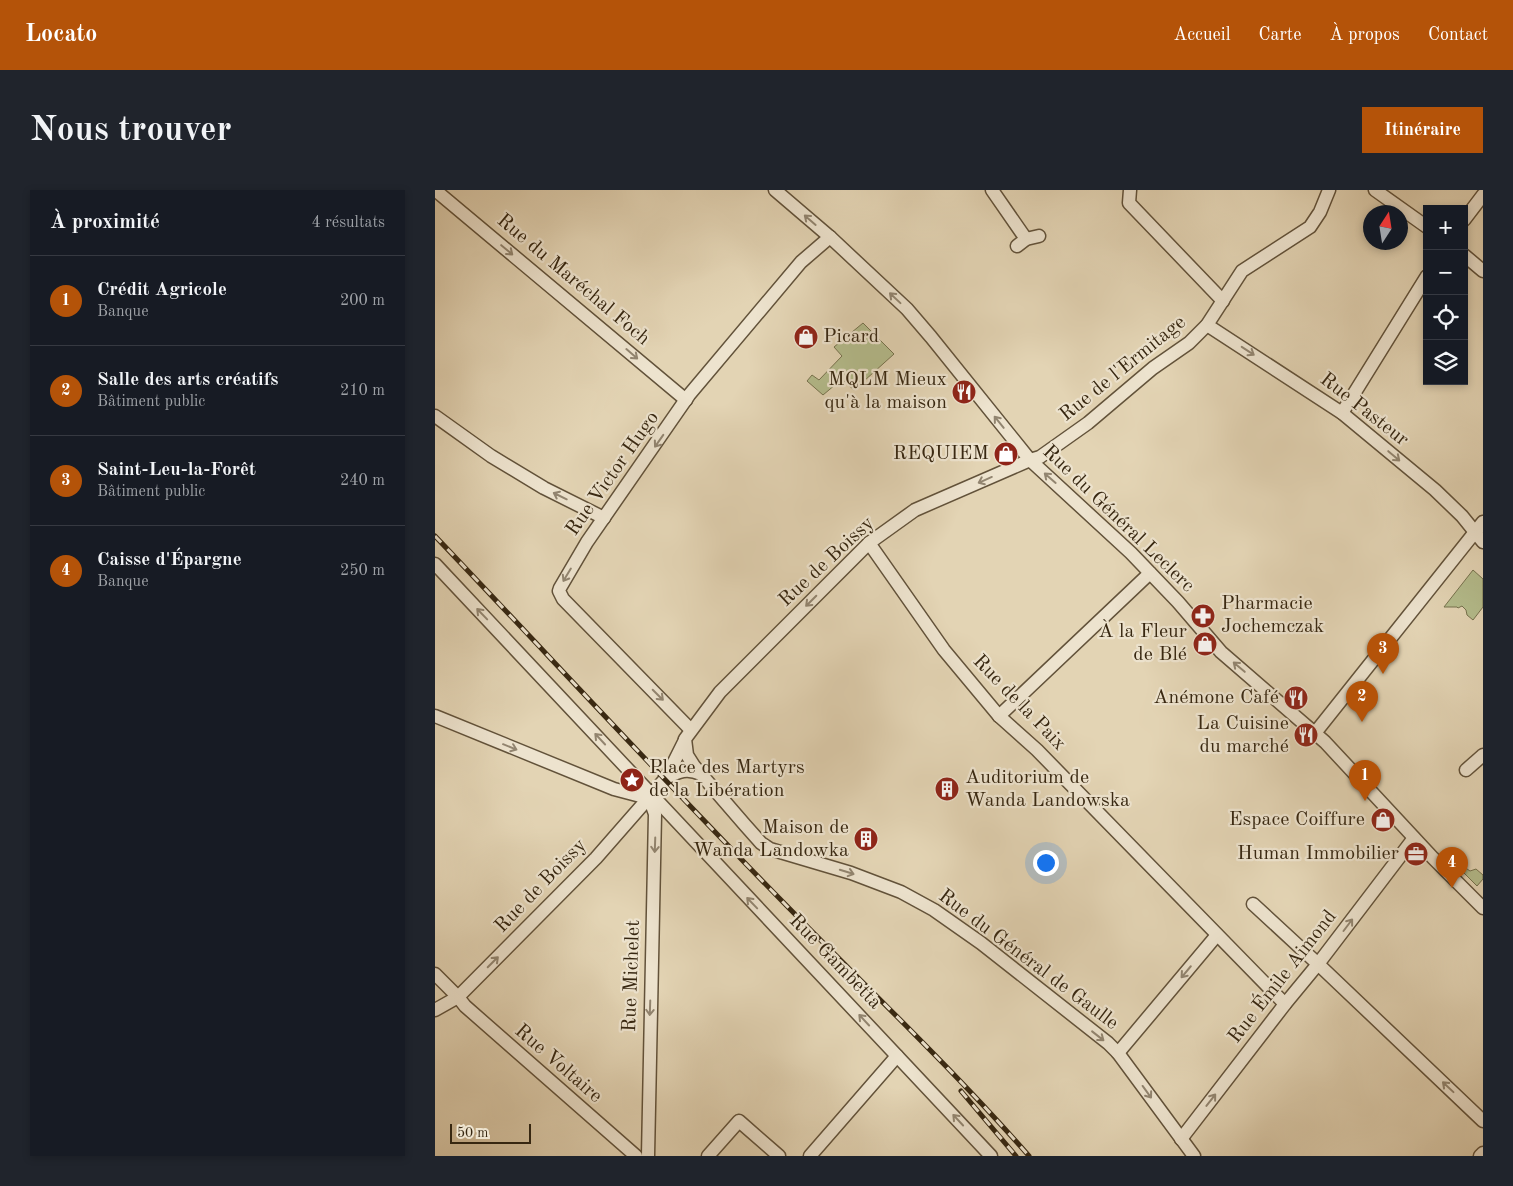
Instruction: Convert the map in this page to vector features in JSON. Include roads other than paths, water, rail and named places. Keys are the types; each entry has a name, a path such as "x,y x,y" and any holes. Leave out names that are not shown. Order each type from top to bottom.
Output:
{"street":[{"name":"Rue du Maréchal Foch","path":"435,190 685,400"},
{"name":"Rue du Général Leclerc","path":"775,190 844,250 907,309 1030,460 1091,515 1150,573 1221,652 1315,733 1414,838 1478,895 1483,908"},
{"path":"992,190 1021,243 1039,236"},
{"path":"1130,190 1129,203 1223,301"},
{"name":"Rue de l'Ermitage","path":"1030,460 1040,457 1088,423 1153,368 1189,343 1207,325 1241,271 1310,227 1320,212 1329,190"},
{"path":"1375,190 1423,224"},
{"path":"1468,215 1483,194"},
{"name":"Rue Victor Hugo","path":"688,734 559,591 604,518 685,400 801,262 829,237"},
{"path":"1468,259 1483,272"},
{"path":"1342,413 1423,282"},
{"name":"Rue Pasteur","path":"1207,325 1342,413 1435,490 1462,516 1479,527 1483,542"},
{"path":"435,416 491,456 544,488 604,518"},
{"name":"Rue de Boissy","path":"667,778 688,734 720,692 869,543 915,510 1030,460"},
{"path":"1315,733 1479,527"},
{"name":"Rue de la Paix","path":"869,543 944,650 999,716 1039,752 1285,1004"},
{"path":"435,564 633,775 650,796"},
{"path":"999,716 1150,573"},
{"path":"435,716 619,791 650,796"},
{"name":"Rue du Général de Gaulle","path":"688,734 687,755 701,774 761,843 770,849 851,873 901,892 934,910 981,943 1118,1053 1194,1156"},
{"path":"1467,770 1483,755"},
{"name":"Rue de Boissy","path":"435,1010 458,996 596,858 667,778 675,773 687,770 701,774"},
{"path":"619,791 626,788 633,775"},
{"name":"Rue Gambetta","path":"650,796 991,1156"},
{"name":"Rue Michelet","path":"648,1156 655,814 650,796"},
{"name":"Rue Émile Aimond","path":"1181,1139 1414,838"},
{"path":"1253,904 1483,1121"},
{"path":"1118,1053 1217,935"},
{"name":"Rue Voltaire","path":"435,974 482,1022 636,1156"},
{"path":"810,1156 897,1056"},
{"path":"708,1156 739,1122 779,1156"},
{"path":"1479,1156 1483,1153"}],"railway":[{"path":"435,536 695,811 939,1059 1029,1156"},
{"path":"961,1091 1016,1156"}],"place":[{"name":"Picard","path":"806,337"},
{"name":"MQLM Mieux qu'à la maison","path":"964,392"},
{"name":"REQUIEM","path":"1006,454"},
{"name":"Pharmacie Jochemczak","path":"1203,616"},
{"name":"À la Fleur de Blé","path":"1205,644"},
{"name":"Saint-Leu-la-Forêt","path":"1383,674"},
{"name":"Anémone Café","path":"1296,698"},
{"name":"Salle des arts créatifs","path":"1362,722"},
{"name":"La Cuisine du marché","path":"1306,735"},
{"name":"Place des Martyrs de la Libération","path":"632,780"},
{"name":"Auditorium de Wanda Landowska","path":"947,789"},
{"name":"Crédit Agricole","path":"1365,801"},
{"name":"Espace Coiffure","path":"1383,820"},
{"name":"Maison de Wanda Landowka","path":"866,839"},
{"name":"Human Immobilier","path":"1416,854"},
{"name":"Caisse d'Épargne","path":"1452,888"}]}
